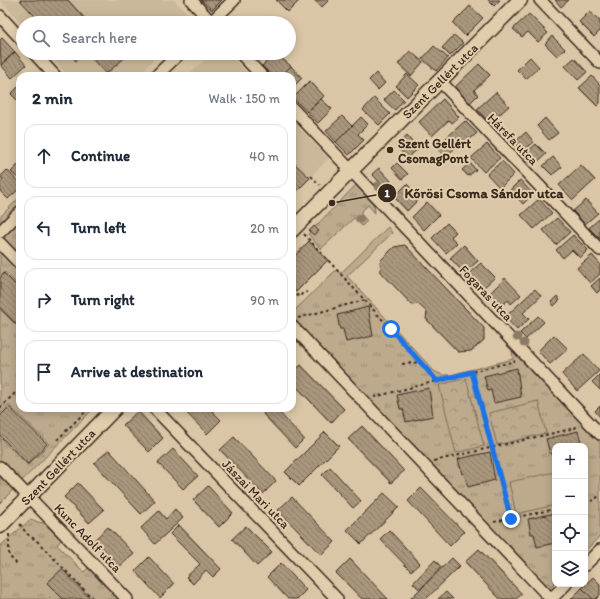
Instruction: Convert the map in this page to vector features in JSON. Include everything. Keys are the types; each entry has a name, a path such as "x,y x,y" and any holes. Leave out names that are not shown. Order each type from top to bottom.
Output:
{"street":[{"path":"191,0 205,16"},
{"path":"218,16 234,0"},
{"name":"Szent Gellért utca","path":"298,232 352,170 520,0"},
{"path":"540,0 600,63"},
{"path":"0,16 16,33"},
{"path":"40,60 51,72"},
{"path":"160,72 173,60"},
{"path":"247,60 258,72"},
{"name":"Hársfa utca","path":"440,82 600,250"},
{"name":"Fogaras utca","path":"296,112 600,434"},
{"path":"0,232 16,216"},
{"path":"0,243 16,260"},
{"path":"296,323 551,599 563,587"},
{"name":"Szent Gellért utca","path":"5,530 29,497 111,412"},
{"name":"Jászai Mari utca","path":"158,412 337,599"},
{"name":"Kunc Adolf utca","path":"0,467 127,599"},
{"path":"588,562 600,550"}],"path":[{"path":"312,176 320,185"},
{"path":"298,232 365,300 437,381"},
{"path":"296,294 299,297 303,293 307,292"},
{"path":"296,322 365,300"},
{"path":"373,398 515,361 524,354"},
{"path":"402,364 420,362"},
{"path":"472,372 511,519"},
{"path":"0,408 16,392"},
{"path":"57,440 85,412"},
{"path":"433,461 575,428 578,425"},
{"path":"588,501 595,500 600,494"},
{"path":"490,523 552,510"},
{"path":"20,524 26,532 42,546 93,599"},
{"path":"5,530 9,556 16,563 17,568"}],"shaded area":[{"path":"0,0 174,0 188,14 188,16 16,16 16,17"},
{"path":"54,60 153,60 142,72 65,72"},
{"path":"204,60 235,60 246,72 192,72"},
{"path":"296,124 329,158 296,192"}],"green space":[{"path":"356,185 374,205 375,213 368,205 360,213 367,221 362,226 354,218 321,249 308,234"},
{"path":"16,201 16,283 5,272 0,276 0,217"},
{"path":"388,227 392,233 347,276 434,371 442,375 451,375 513,359 512,351 600,443 600,536 588,548 588,443 552,443 551,586 548,583 544,586 296,324 296,309 336,270 340,273"},
{"path":"0,309 16,325 16,412 9,405 0,414"},
{"path":"466,378 484,446 456,453 439,385"},
{"path":"538,401 546,433 497,445 489,413"},
{"path":"16,412 90,412 0,503 0,438 28,465 49,444"},
{"path":"552,473 552,506 516,514 509,482"},
{"path":"31,519 44,523 61,540 57,545 84,572 88,568 118,599 0,599 0,546"}],"building":[{"path":"20,0 68,0 83,16 35,16"},
{"path":"201,0 222,0 212,10"},
{"path":"276,0 298,0 299,1 288,12"},
{"path":"314,0 327,0 328,1 322,7"},
{"path":"488,0 500,0 494,6"},
{"path":"555,0 569,0 561,7"},
{"path":"470,6 483,18 465,36 453,23"},
{"path":"590,11 600,21 600,31 594,37 579,22"},
{"path":"529,14 548,33 538,42 528,32 522,37 513,29"},
{"path":"454,35 463,43 450,56 442,48"},
{"path":"552,36 565,49 557,56 545,44"},
{"path":"2,38 15,52 1,65 0,40"},
{"path":"434,46 448,58 436,71 422,59"},
{"path":"410,51 423,62 411,76 398,64"},
{"path":"15,52 16,60 22,60 26,65 18,72 16,72 16,74 12,78 1,65"},
{"path":"530,57 539,67 526,79 517,70"},
{"path":"574,58 587,72 578,80 565,66"},
{"path":"93,60 122,60 108,72 104,72"},
{"path":"268,60 284,60 291,66 285,72 268,72 262,66"},
{"path":"479,64 490,75 474,90 478,95 470,103 455,87"},
{"path":"291,66 302,78 296,84 296,72 285,72"},
{"path":"376,73 385,83 378,90 369,80"},
{"path":"407,74 419,85 407,97 396,86"},
{"path":"592,76 600,85 600,103 597,106 579,88"},
{"path":"310,81 324,96 307,112 296,101 296,95"},
{"path":"16,89 16,99 11,94"},
{"path":"394,90 404,100 395,110 384,100"},
{"path":"496,92 509,106 490,123 477,109"},
{"path":"374,98 390,114 379,125 363,110"},
{"path":"321,99 332,109 318,123 307,112"},
{"path":"443,99 459,117 452,123 449,120 432,136 419,122"},
{"path":"342,116 352,126 336,142 326,131"},
{"path":"361,117 368,124 358,134 364,140 349,155 336,142"},
{"path":"545,118 558,133 549,140 537,126"},
{"path":"465,121 477,133 465,144 463,141 445,157 436,147"},
{"path":"526,132 534,142 522,152 514,143"},
{"path":"407,136 418,149 407,158 396,146"},
{"path":"487,144 500,158 484,172 471,158"},
{"path":"536,144 546,154 533,166 523,156"},
{"path":"553,157 562,167 552,175 543,166"},
{"path":"502,161 514,174 500,188 487,174"},
{"path":"397,163 408,174 402,179 392,168"},
{"path":"470,163 476,170 468,176 462,170"},
{"path":"296,165 310,178 296,192"},
{"path":"581,165 595,180 573,200 559,185"},
{"path":"16,167 16,176 11,172"},
{"path":"379,168 391,181 384,187 372,174"},
{"path":"7,170 16,180 16,192 8,199 0,191 0,182 3,179 0,177"},
{"path":"520,180 533,194 523,204 510,190"},
{"path":"407,184 420,198 407,211 394,197"},
{"path":"539,199 552,213 534,229 521,215"},
{"path":"586,200 598,213 585,224 573,211"},
{"path":"427,202 439,215 424,230 412,217"},
{"path":"557,218 570,232 556,245 543,230"},
{"path":"600,218 600,239 589,228"},
{"path":"447,223 456,232 451,237 457,243 446,253 432,238"},
{"path":"314,226 319,231 314,235 309,231"},
{"path":"573,235 588,250 580,258 572,250 563,258 556,250"},
{"path":"309,241 328,260 296,292 296,255"},
{"path":"405,245 484,328 484,340 471,351 458,352 426,319 427,312 418,304 412,305 381,272 380,261 394,247"},
{"path":"464,245 478,261 464,273 450,258"},
{"path":"592,255 600,264 600,274 590,283 577,268"},
{"path":"481,263 495,277 481,290 467,275"},
{"path":"4,273 16,285 16,324 0,308 0,278"},
{"path":"505,278 521,295 511,304 508,300 499,308 487,296"},
{"path":"600,278 600,290 597,293 591,286"},
{"path":"535,289 541,296 523,313 529,319 517,330 505,317"},
{"path":"557,296 560,300 554,306 551,302"},
{"path":"368,307 373,336 346,342 343,329 340,329 337,315"},
{"path":"538,316 544,322 526,339 520,333"},
{"path":"554,335 568,349 550,364 538,351"},
{"path":"584,354 599,371 577,391 562,374"},
{"path":"301,365 344,409 331,423 296,386 296,369"},
{"path":"517,368 521,397 494,403 491,390 488,391 484,376"},
{"path":"600,374 600,390 592,382"},
{"path":"429,388 433,416 406,422 403,409 400,409 397,395"},
{"path":"600,406 600,417 595,411"},
{"path":"9,407 47,444 28,464 0,436 0,416"},
{"path":"137,412 139,412 163,438 149,452 123,425"},
{"path":"186,412 213,412 221,420 207,434"},
{"path":"265,412 279,412 304,439 295,448 263,414"},
{"path":"362,426 404,471 391,483 348,439"},
{"path":"578,431 581,443 552,443 552,453 550,454 546,439"},
{"path":"325,432 339,446 299,486 285,472"},
{"path":"234,437 276,481 263,494 220,450"},
{"path":"173,449 198,476 183,489 158,463"},
{"path":"109,450 155,501 141,514 94,463"},
{"path":"490,452 495,480 468,487 464,473 462,474 458,459"},
{"path":"330,467 361,501 353,508 322,475"},
{"path":"78,483 104,510 89,523 64,497"},
{"path":"208,486 233,513 219,527 193,500"},
{"path":"421,488 464,532 450,546 408,501"},
{"path":"384,493 399,507 361,544 347,530"},
{"path":"292,497 335,542 321,555 278,510"},
{"path":"175,509 183,518 155,544 141,528 159,511 166,519"},
{"path":"552,514 552,544 537,547 534,534 531,534 528,519"},
{"path":"179,525 221,569 213,577 206,570 193,584 186,577 200,564 170,534"},
{"path":"246,526 272,552 257,566 232,539"},
{"path":"108,527 134,554 119,567 94,540"},
{"path":"389,530 420,563 411,571 380,539"},
{"path":"479,549 522,594 516,599 500,599 465,562"},
{"path":"149,557 174,584 160,598 135,571"},
{"path":"452,558 460,566 426,599 410,599"},
{"path":"350,559 388,599 362,599 336,573"},
{"path":"435,560 441,567 420,590 413,583"},
{"path":"281,563 306,590 297,599 288,599 267,577"},
{"path":"62,569 91,599 63,599 47,583"},
{"path":"593,577 600,584 600,595 596,599 593,599 582,588 588,587 588,582"},
{"path":"582,588 593,599 571,599"},
{"path":"446,592 453,599 438,599"}],"place":[{"name":"Szent Gellért CsomagPont","path":"390,150"},
{"name":"Kőrösi Csoma Sándor utca","path":"332,203"}],"route":[{"path":"391,329 437,381 472,372 511,519"}]}
